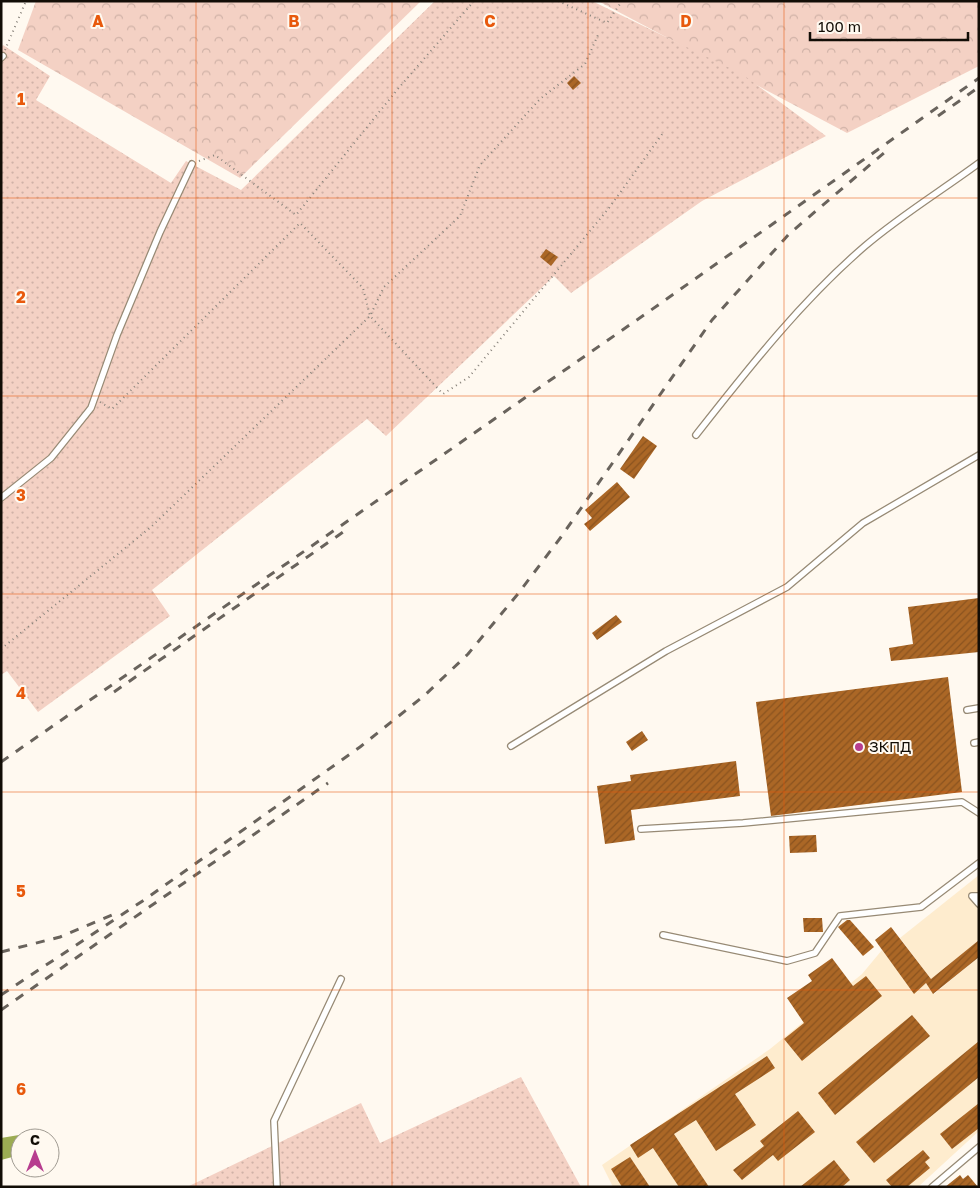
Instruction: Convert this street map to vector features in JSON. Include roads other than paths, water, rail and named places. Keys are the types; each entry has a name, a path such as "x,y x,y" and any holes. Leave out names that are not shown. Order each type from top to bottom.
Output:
{"lane":[{"path":"696,435 786,325 843,267 866,245 979,163"},
{"path":"1,498 51,458 91,408 121,327 192,164"},
{"path":"511,746 666,651 787,587 864,522 979,456"},
{"path":"967,710 979,708"},
{"path":"642,829 743,823 962,802 979,813"},
{"path":"663,935 787,961 815,953 840,916 921,907 979,863"},
{"path":"979,896 972,896 979,904"},
{"path":"277,1187 274,1121 341,979"},
{"path":"932,1187 979,1147"}],"railway":[{"path":"1,762 644,315 979,78"},
{"path":"938,116 979,87"},
{"path":"1,995 144,900 360,747 425,695 468,654 517,595 561,537 712,320 789,234 885,152"},
{"path":"114,692 346,530"},
{"path":"1,1010 328,783"},
{"path":"1,952 60,937 112,915"}],"place":[{"name":"ЗКПД","path":"859,747"}]}
